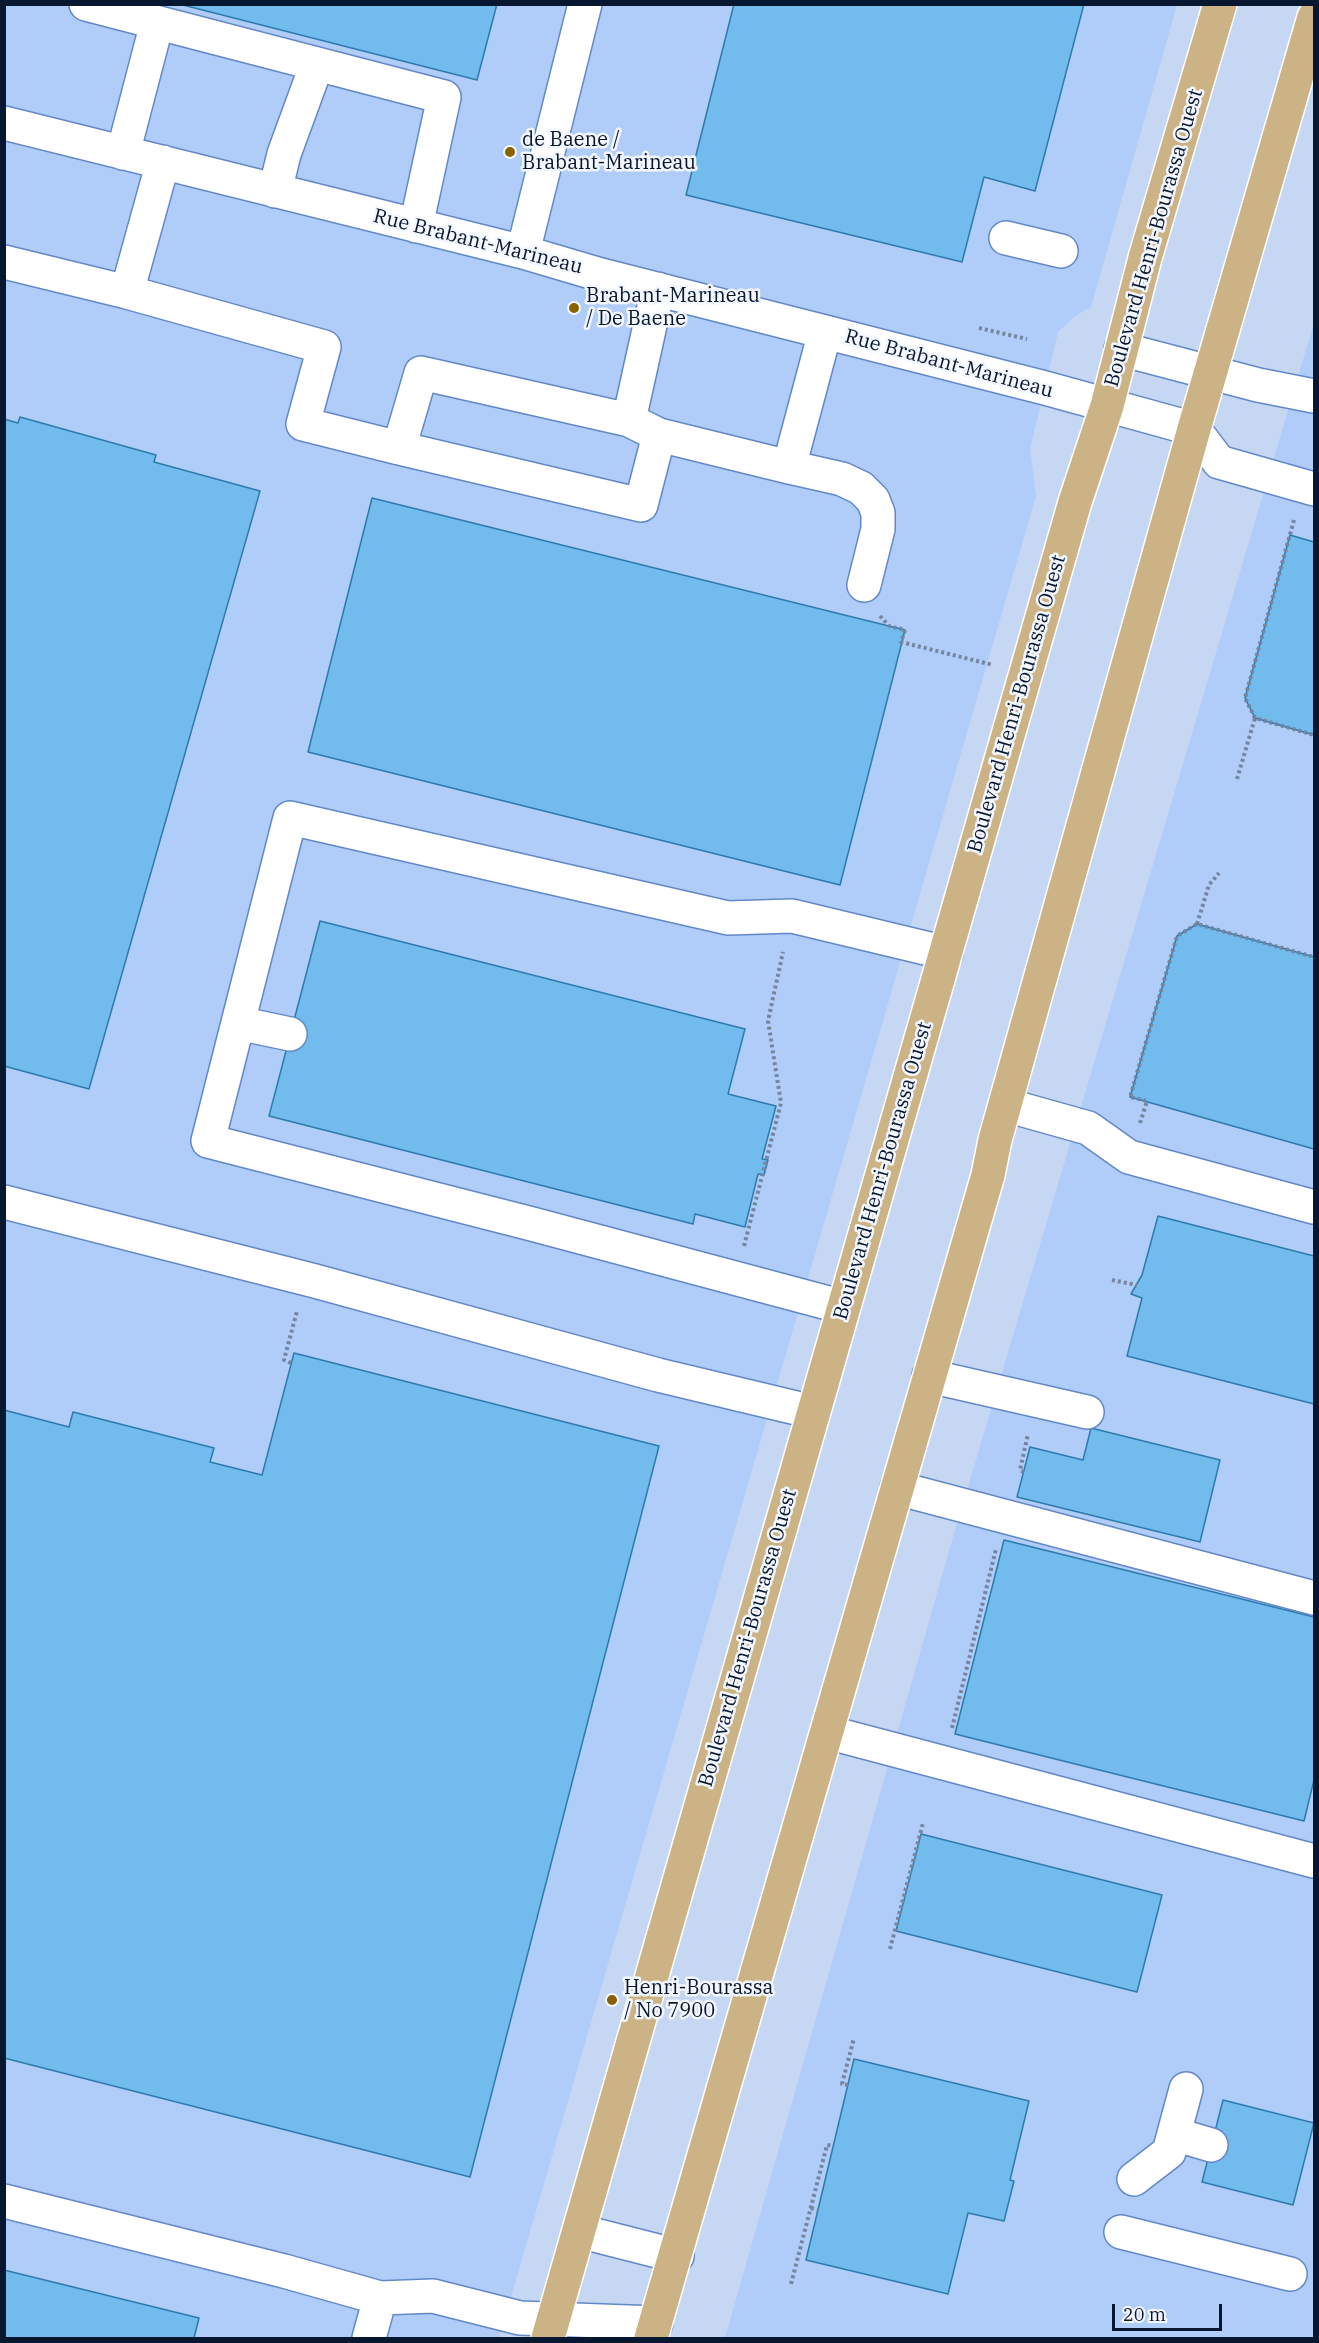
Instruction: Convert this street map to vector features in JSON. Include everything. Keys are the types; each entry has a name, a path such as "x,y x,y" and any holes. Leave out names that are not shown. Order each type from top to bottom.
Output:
{"main road":[{"name":"Boulevard Henri-Bourassa Ouest","path":"551,2328 1076,502 1107,406 1145,258 1220,4"},
{"path":"654,2331 929,1376 1194,429 1314,17"}],"street":[{"path":"86,4 444,97 416,226"},
{"path":"523,252 585,4"},
{"path":"123,153 157,23"},
{"path":"275,191 284,154 317,64"},
{"name":"Rue Brabant-Marineau","path":"4,123 523,252 1194,429"},
{"path":"127,292 163,162"},
{"path":"1006,238 1061,251"},
{"path":"4,262 127,292 324,347 303,424 641,505 659,435"},
{"path":"629,420 658,289"},
{"path":"789,467 825,332"},
{"path":"1121,349 1258,385 1314,396"},
{"path":"399,448 421,373 629,420 659,435 842,479 861,488 873,500 878,513 869,597"},
{"path":"1194,429 1219,462 1314,489"},
{"path":"843,1308 532,1224 208,1141 290,818 728,918 792,916 946,953"},
{"path":"238,1023 290,1034"},
{"path":"1006,1105 1088,1128 1129,1157 1314,1207"},
{"path":"4,1202 315,1281 658,1375 813,1412"},
{"path":"929,1376 1087,1412"},
{"path":"897,1488 1314,1598"},
{"path":"827,1732 1314,1861"},
{"path":"1134,2179 1169,2152 1186,2089"},
{"path":"1174,2134 1211,2145"},
{"path":"4,2200 284,2271 380,2298 433,2296 551,2328 654,2331"},
{"path":"579,2231 677,2256"},
{"path":"1121,2232 1290,2274"},
{"path":"369,2338 380,2298"}],"path":[{"path":"979,327 1027,339"},
{"path":"1237,779 1255,718 1245,698 1290,535"},
{"path":"869,597 889,626 905,630 902,642 997,666"},
{"path":"1255,718 1314,735"},
{"path":"1147,1101 1130,1097 1176,936 1197,924 1209,885 1220,873"},
{"path":"746,1239 781,1103 768,1021 792,916"},
{"path":"1197,924 1314,957"},
{"path":"1112,1280 1137,1285"},
{"path":"291,1363 284,1360 298,1308"},
{"path":"1024,1472 1020,1470 1025,1446"},
{"path":"950,1736 962,1699 999,1538"},
{"path":"890,1949 923,1822"},
{"path":"848,2085 842,2084 854,2038"},
{"path":"791,2284 827,2145 834,2146"},
{"path":"811,2208 818,2210"}],"shaded area":[{"path":"5,5 1177,5 1091,307 1075,316 1058,332 1030,449 1036,496 499,2338 5,2338"},
{"path":"1314,323 1314,2338 725,2338 951,1544"}],"building":[{"path":"179,4 497,4 477,80"},
{"path":"734,4 1084,4 1035,191 984,177 962,262 686,195"},
{"path":"20,417 156,455 154,462 260,491 89,1089 4,1066 4,419 18,423"},
{"path":"372,498 905,630 840,885 308,752"},
{"path":"1290,535 1314,542 1314,735 1255,718 1245,698"},
{"path":"320,921 745,1029 728,1094 776,1106 762,1159 768,1160 764,1175 758,1174 745,1227 695,1214 693,1224 269,1116"},
{"path":"1197,924 1314,957 1314,1149 1130,1097 1177,936"},
{"path":"1158,1216 1314,1256 1314,1404 1127,1356 1142,1298 1131,1294 1142,1275"},
{"path":"294,1353 659,1446 470,2177 4,2058 4,1410 69,1427 73,1412 214,1448 210,1462 262,1475"},
{"path":"1091,1428 1220,1460 1200,1542 1017,1497 1030,1447 1083,1460"},
{"path":"1004,1540 1314,1617 1314,1780 1304,1821 955,1734"},
{"path":"921,1834 1162,1895 1137,1992 896,1931"},
{"path":"854,2059 1029,2101 1010,2180 1014,2181 1004,2221 968,2213 948,2294 806,2260"},
{"path":"1223,2100 1314,2123 1293,2205 1202,2182"},
{"path":"4,2270 199,2318 194,2338 4,2338"}],"place":[{"name":"de Baene / Brabant-Marineau","path":"510,152"},
{"name":"Brabant-Marineau / De Baene","path":"574,308"},
{"name":"Henri-Bourassa / No 7900","path":"612,2000"}]}
